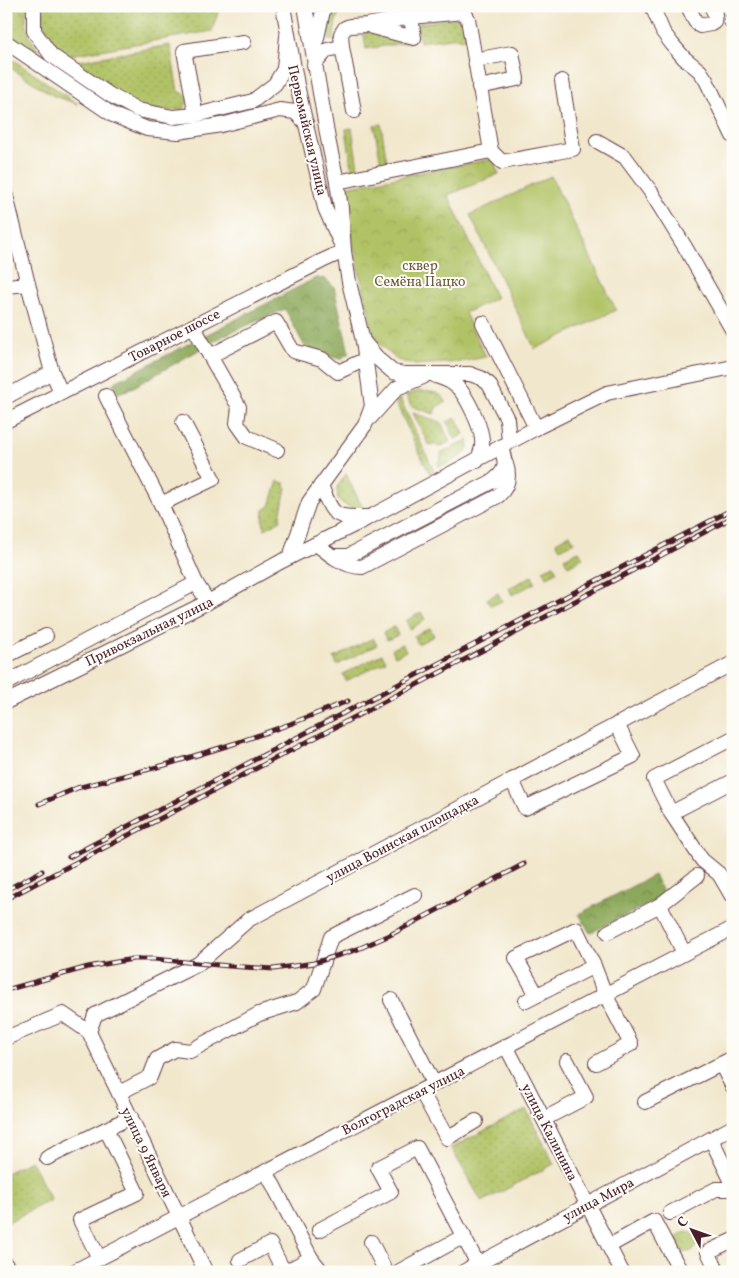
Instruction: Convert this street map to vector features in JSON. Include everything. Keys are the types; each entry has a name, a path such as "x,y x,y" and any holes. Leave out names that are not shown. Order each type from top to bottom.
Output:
{"street":[{"path":"34,6 34,31 51,55 110,95 138,110 173,117 196,115 253,101 275,84 284,69 287,36"},
{"name":"Первомайская улица","path":"283,6 287,36 325,208 344,252"},
{"name":"Первомайская улица","path":"305,6 337,182 349,282 363,341 378,360 393,372 404,374 470,374 481,378 488,384 507,419 506,463 502,474 493,481 348,556 332,556 316,544"},
{"path":"314,60 324,6"},
{"path":"652,6 663,32 703,76 733,136"},
{"path":"688,6 695,21 700,26 714,22 715,14 711,6"},
{"path":"354,110 342,47 342,34 345,28 350,26 464,12 468,19 491,150 502,162 573,149 562,81"},
{"path":"367,25 414,38 411,18"},
{"path":"6,42 114,115 147,129 178,132 221,125 280,110 295,112 306,123"},
{"path":"196,115 184,51 244,42"},
{"path":"314,60 327,50 342,47"},
{"path":"475,60 512,53 518,79 479,86"},
{"path":"597,140 625,157 652,192 732,328"},
{"path":"337,182 491,150"},
{"path":"6,196 52,372 61,392"},
{"name":"Товарное шоссе","path":"6,421 344,252"},
{"path":"6,286 28,284"},
{"path":"210,356 276,322 293,351 322,359 338,372 364,360"},
{"path":"483,323 536,428"},
{"path":"193,326 239,407 237,423 247,437 277,450"},
{"path":"363,341 364,360 371,390 372,406 365,425"},
{"path":"505,444 607,393 733,367"},
{"path":"6,397 52,372"},
{"path":"290,557 310,502 365,425 397,388 431,374 456,385 464,396 481,431 482,446 477,460"},
{"path":"106,396 161,504 196,583 208,602"},
{"path":"161,504 213,479 183,422"},
{"name":"Привокзальная улица","path":"6,702 208,602 505,444"},
{"name":"Привокзальная улица","path":"321,485 329,507 336,514 345,517 370,517"},
{"path":"6,684 196,583"},
{"path":"6,656 46,636"},
{"name":"улица Воинская площадка","path":"90,1032 95,1015 198,964 248,920 733,663"},
{"path":"512,780 525,808 633,756 617,724"},
{"path":"733,738 654,779 672,813 702,860 719,874 733,898"},
{"path":"672,813 733,781"},
{"path":"608,932 660,905 697,876"},
{"path":"119,1093 150,1077 157,1059 175,1049 190,1051 259,1014 297,1002 314,989 331,937 415,895"},
{"path":"660,905 684,952"},
{"name":"Волгоградская улица","path":"73,1272 733,928"},
{"path":"594,966 532,998 516,958 576,929 594,966 605,994 631,1044 596,1063"},
{"path":"391,1000 434,1084"},
{"path":"6,1038 63,1014 90,1032"},
{"name":"улица 9 Января","path":"90,1032 206,1272"},
{"name":"улица Калинина","path":"506,1046 622,1272"},
{"path":"544,1119 586,1097 567,1061"},
{"path":"645,1102 727,1061 733,1087"},
{"path":"421,1091 447,1138 476,1122"},
{"path":"47,1158 131,1117"},
{"name":"улица Мира","path":"463,1272 480,1267 587,1204 733,1127"},
{"path":"99,1258 80,1220 137,1193 106,1129"},
{"path":"710,1138 733,1184"},
{"path":"319,1230 391,1192 378,1168 417,1148 480,1267"},
{"path":"266,1171 311,1258 322,1272"},
{"path":"670,1213 716,1189 733,1188"},
{"path":"609,1246 654,1221 681,1272"},
{"path":"398,1272 464,1236"},
{"path":"718,1272 708,1252 733,1240"},
{"path":"370,1242 386,1272"},
{"path":"240,1260 270,1244 284,1272 311,1258"},
{"path":"6,1265 10,1272"}],"green space":[{"path":"6,6 27,6 28,32 35,46 51,66 6,35"},
{"path":"44,6 146,6 147,12 174,9 174,6 220,6 212,31 70,55 48,35 43,15"},
{"path":"335,6 358,6 340,13 336,21 334,40 329,40 328,22"},
{"path":"461,17 467,38 460,39 459,37 420,42 417,27 420,23"},
{"path":"363,30 410,42 366,49"},
{"path":"170,45 178,92 183,93 187,97 187,103 183,109 163,111 150,109 138,104 104,85 73,62"},
{"path":"6,55 78,104 54,96 6,65"},
{"path":"381,124 387,163 381,164 374,125"},
{"path":"352,128 358,168 352,169 346,129"},
{"name":"сквер Семёна Пацко","path":"492,159 499,174 448,195 496,298 465,313 486,357 459,362 416,365 397,360 375,340 353,244 345,187"},
{"path":"551,176 616,310 535,349 470,215"},
{"path":"316,278 325,279 334,287 349,353 341,359 323,355 305,347 285,309 227,334 130,389 118,393 113,383"},
{"path":"419,391 438,394 446,402 436,407 434,414 411,406 406,395"},
{"path":"400,399 434,471 429,473 395,401"},
{"path":"413,413 441,422 450,442 439,447 434,444 429,445"},
{"path":"456,418 464,434 455,439 447,422"},
{"path":"468,440 467,451 460,458 439,467 438,462 441,459 441,453"},
{"path":"346,474 362,507 349,507 338,499 337,487"},
{"path":"278,481 284,483 286,488 280,516 281,520 265,529 263,522 264,510 270,506"},
{"path":"570,534 574,542 560,549 556,542"},
{"path":"579,551 583,558 568,566 564,558"},
{"path":"554,565 557,572 547,577 543,570"},
{"path":"532,576 535,583 512,595 509,588"},
{"path":"498,593 502,601 491,606 487,599"},
{"path":"421,612 425,620 410,629 406,621"},
{"path":"394,627 398,635 387,640 383,633"},
{"path":"430,628 434,636 418,644 414,636"},
{"path":"373,638 377,645 337,665 334,658"},
{"path":"402,644 406,651 395,656 392,649"},
{"path":"382,654 386,661 346,681 343,674"},
{"path":"654,875 665,896 590,933 579,914"},
{"path":"526,1109 554,1164 482,1202 451,1148"},
{"path":"31,1161 51,1200 6,1223 6,1173"},
{"path":"687,1232 694,1235 697,1242 694,1249 687,1252 680,1249 677,1242 680,1235"}],"railway":[{"path":"69,857 733,509"},
{"path":"6,899 733,517"},
{"path":"39,804 77,788 165,765 236,743 348,701"},
{"path":"6,990 88,967 133,959 274,969 314,963 358,949 390,935 524,864"},
{"path":"6,890 42,871"}]}
